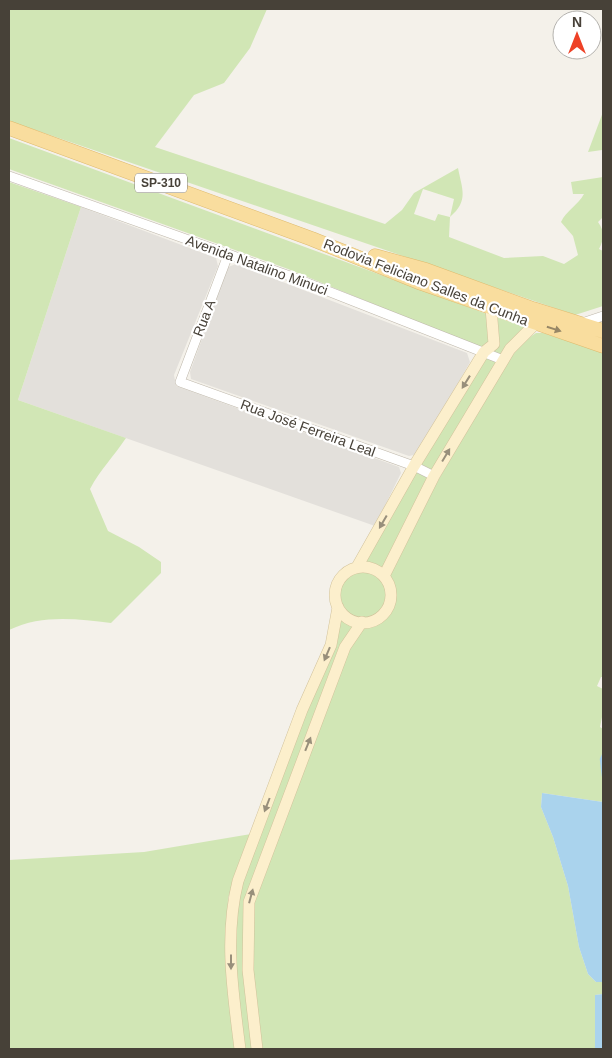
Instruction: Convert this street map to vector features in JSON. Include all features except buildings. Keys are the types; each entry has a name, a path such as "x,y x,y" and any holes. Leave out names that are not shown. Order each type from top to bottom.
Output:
{"main road":[{"name":"SP-310","path":"9,128 312,239"},
{"name":"Rodovia Feliciano Salles da Cunha","path":"312,239 421,283 603,346"},
{"name":"Rodovia Feliciano Salles da Cunha","path":"312,239 426,270 532,309 603,331"}],"street":[{"name":"Avenida Natalino Minuci","path":"9,176 287,275 503,360"},
{"name":"Rua A","path":"180,382 228,255"},
{"path":"357,568 414,466 484,352 494,344 491,308"},
{"path":"581,323 603,316"},
{"path":"384,576 434,476 503,360 519,337 535,324"},
{"name":"Rua José Ferreira Leal","path":"180,382 414,466 434,476"},
{"path":"240,1049 231,972 233,900 238,881 302,710 331,645 338,607 335,593 336,586 344,574 357,568 372,568 384,576 390,589 390,603 382,615 369,622 362,622 348,618 338,607"},
{"path":"257,1049 248,970 249,902 345,647 362,622"}],"shaded area":[{"path":"81,207 216,258 218,266 174,375 176,386 399,467 401,473 375,526 18,400"},
{"path":"236,264 467,353 470,362 418,454 409,456 191,379 190,372 228,267"}],"green space":[{"path":"9,9 267,9 250,48 224,83 194,95 155,147 385,224 402,210 414,193 458,168 463,194 460,206 450,217 449,237 504,258 543,256 564,264 578,255 573,236 561,222 584,194 573,194 571,182 603,177 603,217 598,222 603,236 599,249 603,251 603,306 575,315 9,121","holes":["423,189 454,199 450,217 438,214 435,221 414,214"]},
{"path":"603,112 603,155 602,150 588,152"},
{"path":"9,138 487,314 491,344 483,349 288,269 9,169"},
{"path":"9,182 81,207 18,400 126,438 90,489 108,531 139,547 161,562 161,573 111,623 60,619 34,622 9,630"},
{"path":"494,315 528,326 503,358 489,352"},
{"path":"536,333 543,333 603,352 603,677 601,677 597,686 603,689 603,712 600,727 603,729 603,802 542,793 541,807 553,837 568,886 579,947 588,974 596,982 603,982 603,994 595,995 595,1049 260,1049 252,970 251,902 348,647 363,625 379,619 390,607 393,592 387,576 409,533 504,368 518,348"},
{"path":"484,357 497,361 431,473 418,463"},
{"path":"414,469 429,476 383,569 363,564"},
{"path":"358,570 368,570 381,577 388,590 388,600 381,613 368,620 358,620 349,616 342,609 338,600 338,590 342,581 349,574"},
{"path":"341,615 357,624 247,902 255,1049 243,1049 233,972 235,901"},
{"path":"251,834 228,898 226,972 235,1049 9,1049 9,860 144,852"}],"water":[{"path":"542,793 603,802 603,982 596,982 588,974 579,947 568,886 553,837 541,807"},
{"path":"603,994 603,1049 595,1049 595,995"}],"waterway":[{"path":"603,755 601,759 603,776"}]}
